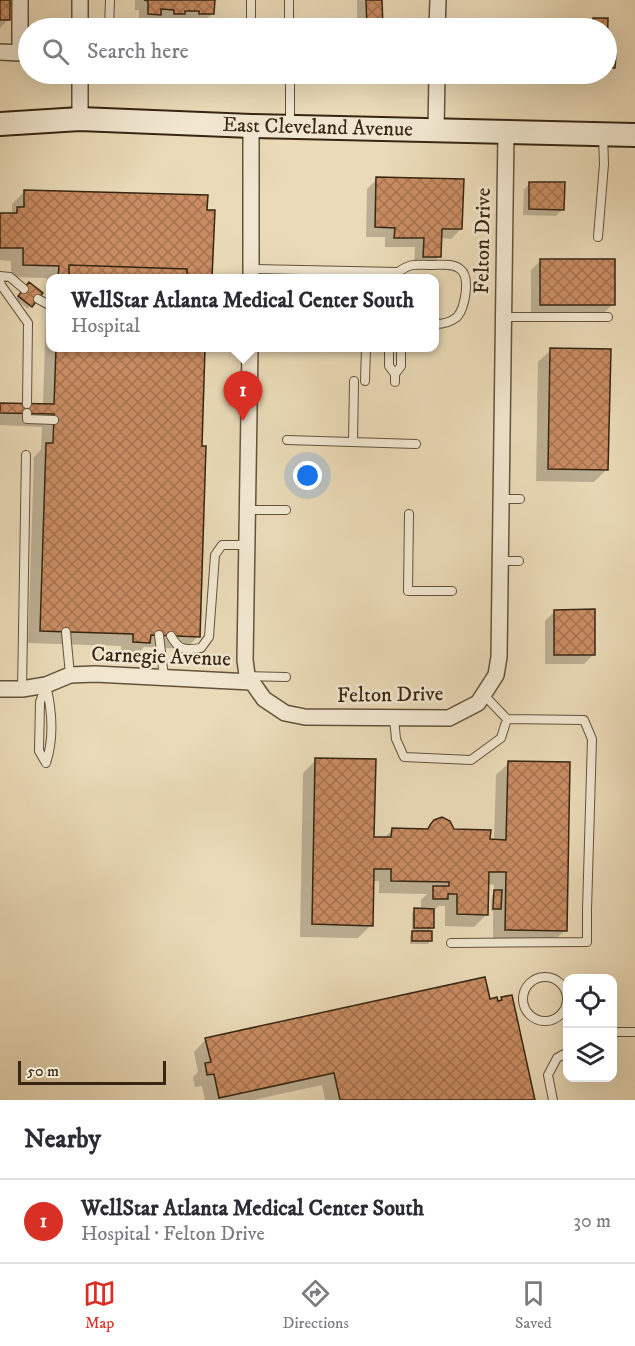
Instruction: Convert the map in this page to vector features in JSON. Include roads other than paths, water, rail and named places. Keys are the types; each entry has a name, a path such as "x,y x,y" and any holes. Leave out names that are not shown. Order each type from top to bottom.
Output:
{"main road":[{"name":"East Cleveland Avenue","path":"0,124 80,119 251,126 635,135"}],"street":[{"path":"20,0 22,18"},
{"path":"80,0 80,18"},
{"path":"438,0 438,18"},
{"path":"0,52 18,53"},
{"path":"80,84 80,119"},
{"path":"436,130 437,84"},
{"path":"251,126 251,274"},
{"name":"Felton Drive","path":"249,679 264,699 285,713 305,717 449,718 478,703 496,675 499,657 506,131"},
{"path":"249,679 245,660 250,352"},
{"name":"Carnegie Avenue","path":"0,690 46,685 70,675 249,679"}],"lane":[{"path":"109,18 110,0"},
{"path":"251,0 251,18"},
{"path":"289,0 290,18"},
{"path":"290,84 290,127"},
{"path":"598,237 604,164 603,134"},
{"path":"399,274 407,265 448,264 459,267 464,273 465,300 460,313 455,319 439,324"},
{"path":"0,276 9,277 24,289"},
{"path":"0,281 28,323 27,404"},
{"path":"38,299 46,303"},
{"path":"503,317 608,317"},
{"path":"365,381 366,352"},
{"path":"389,352 389,366 395,378 401,366 401,352"},
{"path":"353,442 354,381"},
{"path":"27,413 27,419 54,420"},
{"path":"287,440 416,444"},
{"path":"22,689 26,455"},
{"path":"501,499 520,499"},
{"path":"247,510 286,510"},
{"path":"409,513 408,591 452,591"},
{"path":"171,636 176,644 186,650 201,648 209,637 215,555 222,545 247,545"},
{"path":"500,561 519,561"},
{"path":"66,632 70,675"},
{"path":"159,635 164,677"},
{"path":"249,679 286,677"},
{"path":"46,685 50,703 50,750 46,763 39,751 40,702 46,685"},
{"path":"451,943 587,942 592,739 584,720 507,719 483,694"},
{"path":"394,718 396,739 405,757 471,760 501,738 507,719"},
{"path":"538,978 553,978 566,988 567,1003 560,1017 545,1022 531,1017 526,1010 523,995 531,982 538,978"},
{"path":"617,1032 635,1032"},
{"path":"553,1100 548,1075 557,1058 563,1054"}],"place":[{"name":"WellStar Atlanta Medical Center South","path":"243,421"}]}
